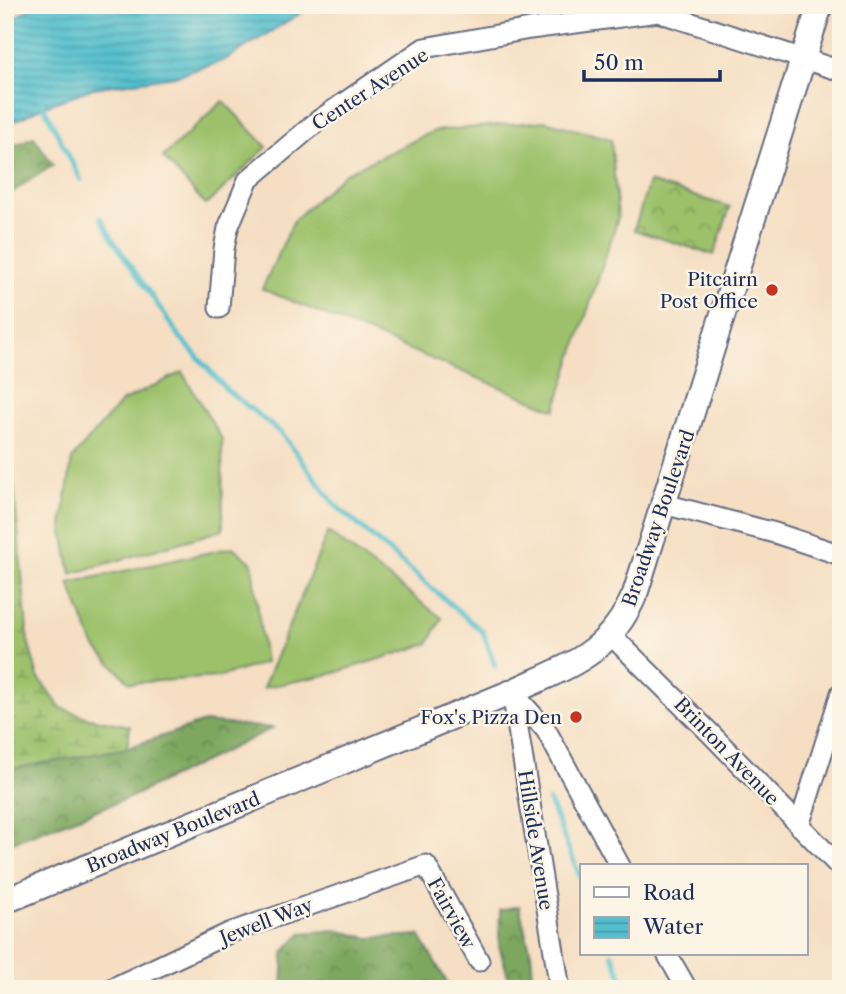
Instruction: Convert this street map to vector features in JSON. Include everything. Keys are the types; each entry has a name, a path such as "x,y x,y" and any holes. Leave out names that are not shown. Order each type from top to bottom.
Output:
{"main road":[{"name":"Broadway Boulevard","path":"5,901 512,692 579,660 611,635 626,615 635,594 820,5"}],"street":[{"name":"Center Avenue","path":"219,309 228,228 248,180 318,120 424,48 530,29 658,12 841,71"},
{"path":"664,504 775,533 841,555"},
{"name":"Brinton Avenue","path":"611,635 841,869"},
{"path":"512,692 546,730 619,864"},
{"name":"Hillside Avenue","path":"512,692 560,989"},
{"path":"799,826 841,693"},
{"name":"Fairview","path":"426,865 479,961"},
{"name":"Jewell Way","path":"111,989 229,933 426,865"},
{"path":"668,956 687,989"}],"green space":[{"path":"223,101 267,147 206,205 163,157"},
{"path":"544,121 611,139 618,218 555,410 262,289 294,220 344,174 434,131"},
{"path":"34,137 53,165 5,197 5,149"},
{"path":"649,182 730,207 714,255 634,230"},
{"path":"182,372 222,439 223,530 71,574 62,526 72,459 121,402"},
{"path":"5,451 8,454 14,487 28,641 38,677 61,708 89,718 130,726 127,748 5,770 8,621 5,602"},
{"path":"328,532 442,618 428,644 331,674 263,688"},
{"path":"233,547 252,563 265,663 218,677 130,683 94,646 69,583"},
{"path":"204,722 273,728 131,797 5,845 5,770 127,748"},
{"path":"519,906 531,953 534,989 507,989 509,979 499,946 500,910"},
{"path":"336,930 369,938 419,935 451,989 282,989 284,951 301,933"}],"water":[{"path":"36,5 314,5 223,61 175,76 93,88 43,107 5,126 5,23"}],"waterway":[{"path":"41,101 81,180"},
{"path":"101,218 113,240 180,337 227,390 281,433 335,505 483,632 495,666"},
{"path":"549,801 580,876"},
{"path":"613,956 627,989"}],"place":[{"name":"Pitcairn Post Office","path":"772,290"},
{"name":"Fox's Pizza Den","path":"576,717"}]}
